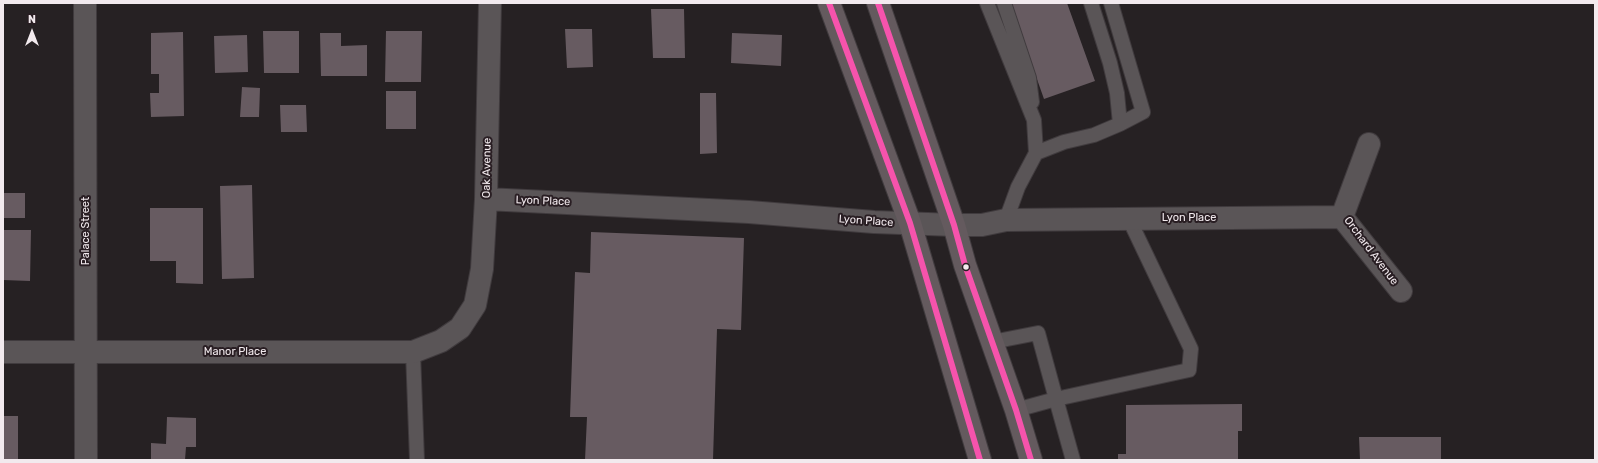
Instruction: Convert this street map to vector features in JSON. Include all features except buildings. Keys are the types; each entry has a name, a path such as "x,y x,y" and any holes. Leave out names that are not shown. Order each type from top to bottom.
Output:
{"main road":[{"path":"829,3 910,223 980,460"},
{"path":"878,3 1032,460"}],"street":[{"name":"Palace Street","path":"85,3 86,460"},
{"name":"Oak Avenue","path":"460,328 475,305 482,269 486,199 490,3"},
{"name":"Orchard Avenue","path":"1369,144 1342,217 1401,291"},
{"name":"Lyon Place","path":"486,199 749,212 954,225 982,224 1006,220 1342,217"},
{"name":"Manor Place","path":"3,352 413,352 441,341 460,328"}],"lane":[{"path":"987,3 1034,120"},
{"path":"1004,3 1029,78 1036,153 1018,187 1006,220"},
{"path":"1091,3 1110,63 1117,93 1120,124"},
{"path":"1036,153 1064,142 1094,135 1143,112 1111,3"},
{"path":"1016,410 1056,399 1188,370 1191,349 1129,219"},
{"path":"992,342 1038,333 1073,460"},
{"path":"413,352 417,460"}],"transit line":[{"path":"829,3 910,223 980,460"},
{"path":"878,3 954,225 965,265 1016,410 1031,460"}]}
